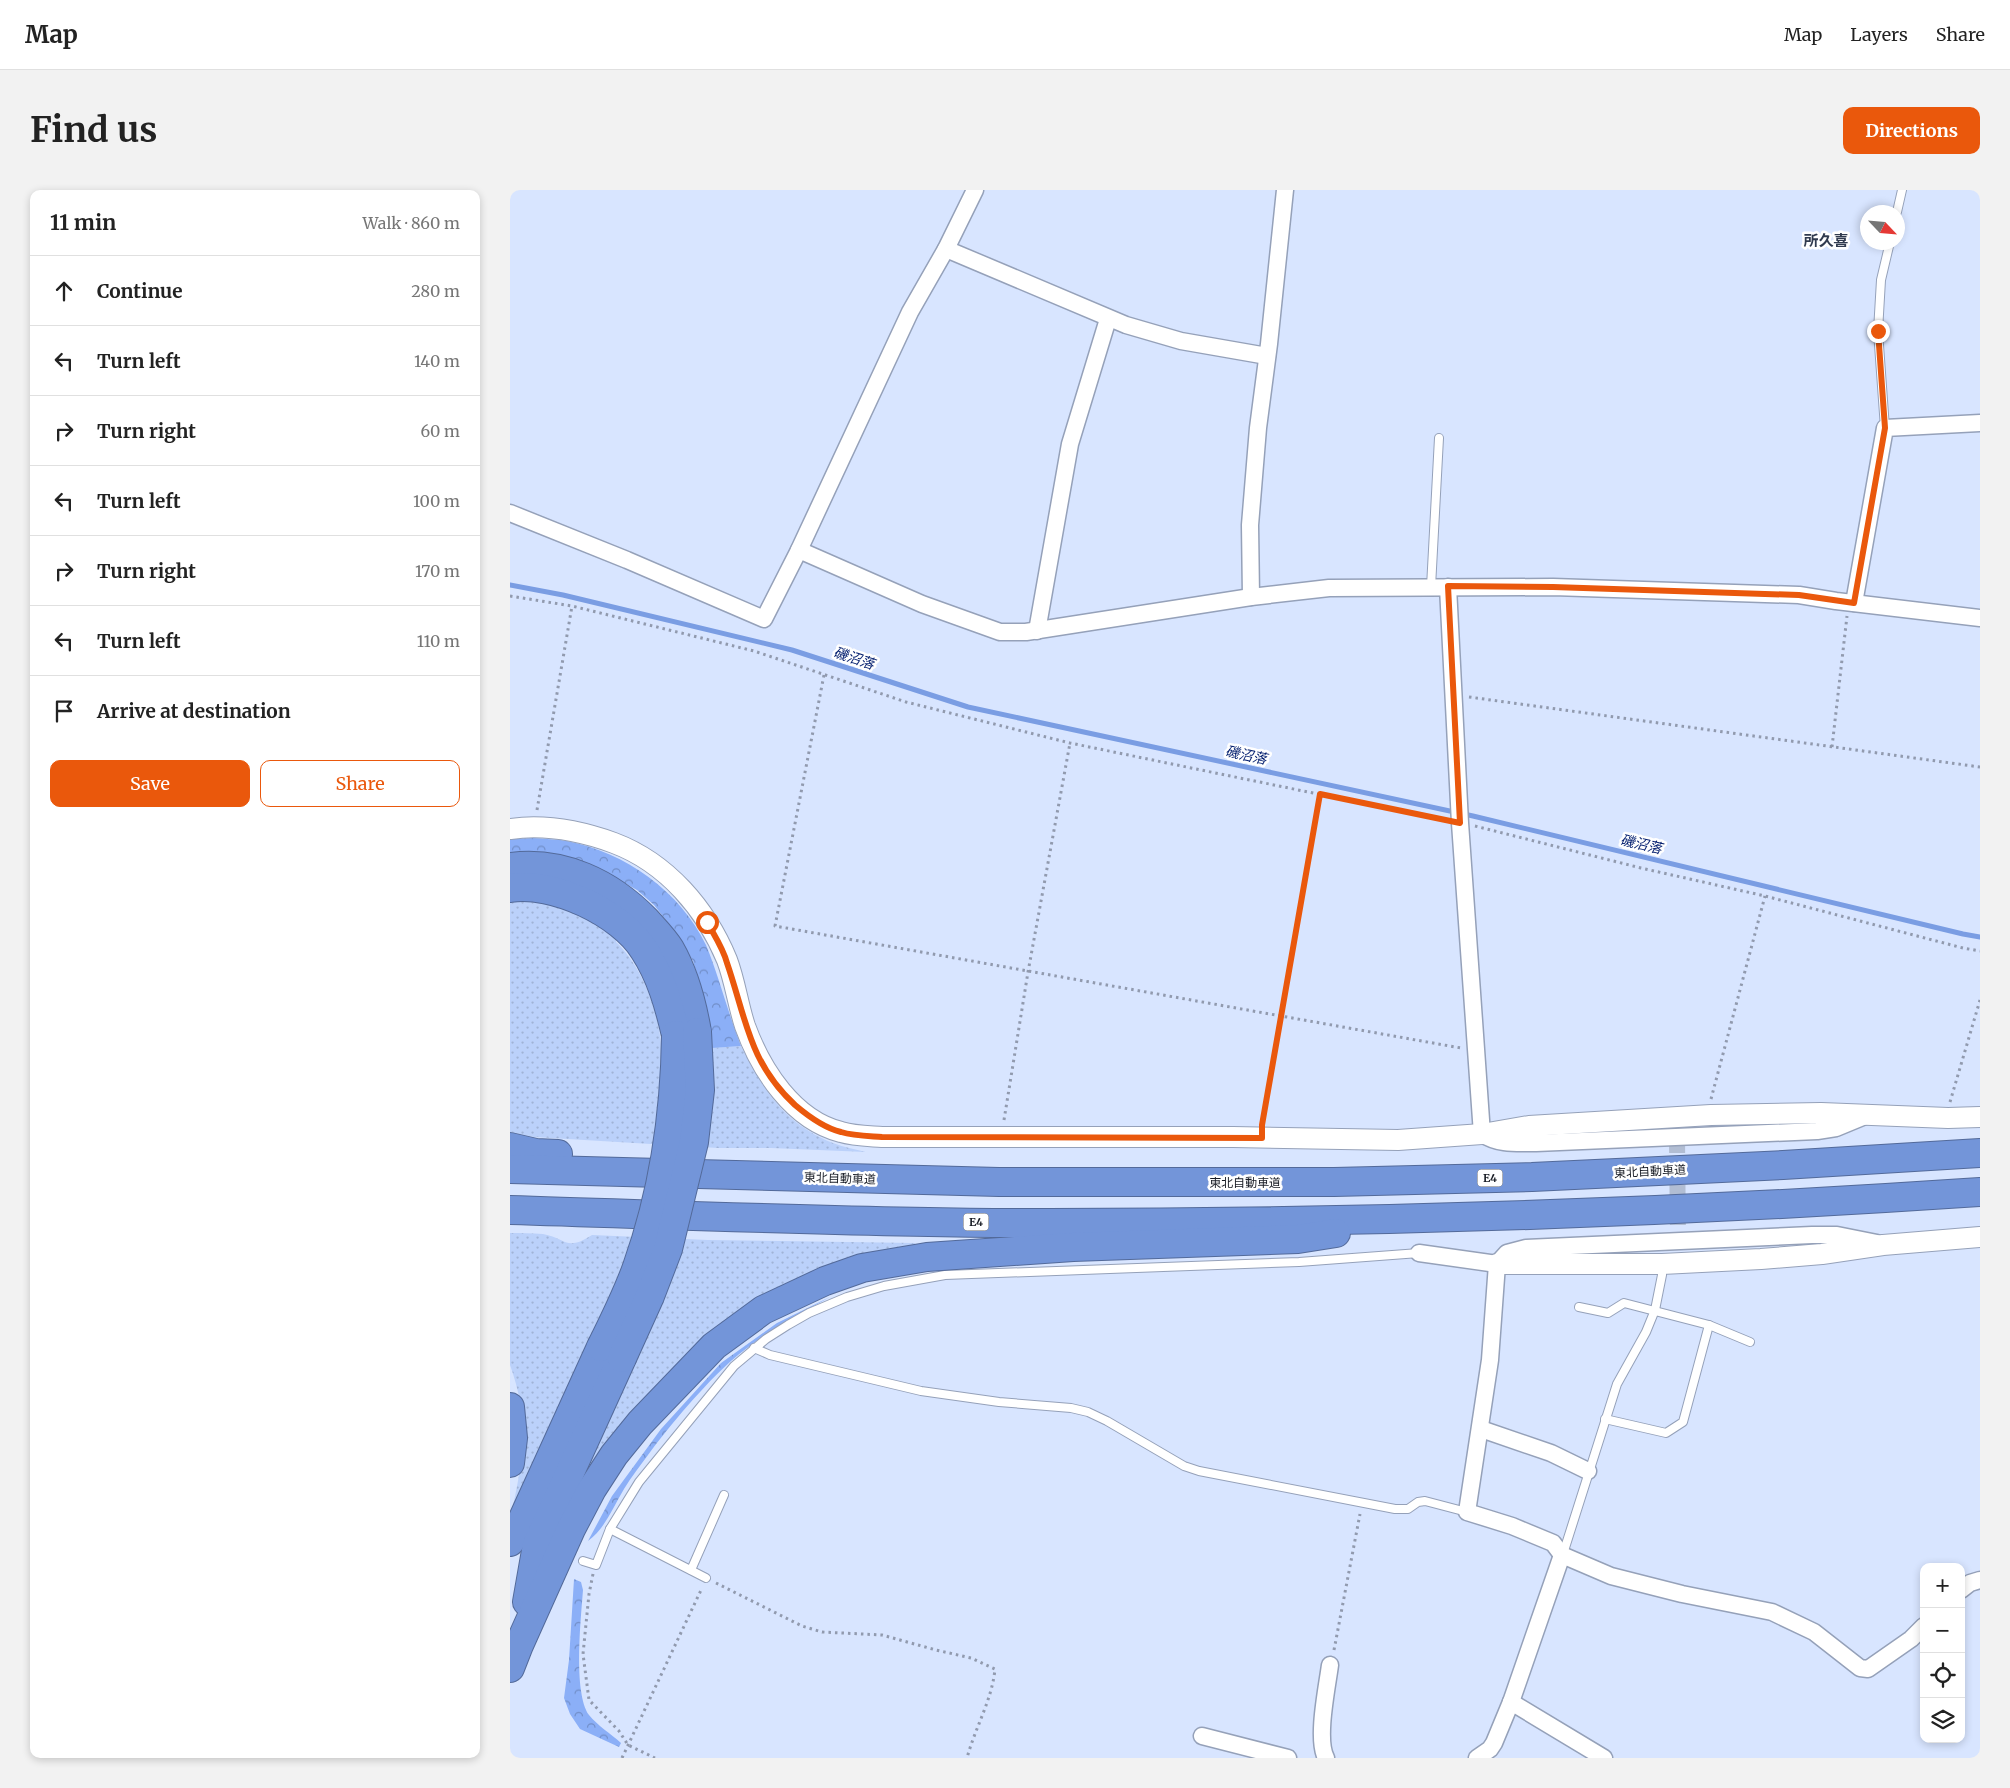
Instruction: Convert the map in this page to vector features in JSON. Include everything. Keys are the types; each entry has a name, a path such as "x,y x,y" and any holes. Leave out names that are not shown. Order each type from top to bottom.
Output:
{"highway":[{"path":"510,867 535,866 555,868 580,874 600,884 628,902 670,948 685,980 686,1034 700,1090 694,1142 668,1249 650,1296 612,1352 510,1542"},
{"path":"510,888 541,889 571,896 622,926 643,947 656,970 668,1002 686,1034"},
{"path":"510,1147 536,1153 741,1162 908,1166 999,1182"},
{"name":"東北自動車道","path":"510,1169 999,1182 1334,1182 1532,1177 1980,1153"},
{"name":"E4","path":"510,1210 1002,1223 1442,1217 1772,1204 1980,1192"},
{"path":"514,1657 571,1529 592,1489 614,1455 640,1423 714,1346 763,1310 790,1296 862,1268 927,1257 1073,1247 1298,1239 1442,1217"},
{"path":"514,1657 537,1546 612,1352"},
{"path":"510,1407 513,1438 510,1463"}],"street":[{"path":"510,514 627,560 764,619 800,550 910,312 946,249 975,190"},
{"path":"1250,598 1250,525 1258,428 1285,190"},
{"path":"946,249 1108,319 1180,341 1267,356"},
{"path":"1037,631 1070,444 1108,319"},
{"path":"1854,603 1885,428 1980,423"},
{"path":"800,550 922,604 1000,632 1037,631 1250,598 1329,588 1448,586 1553,587 1799,595 1980,618"},
{"path":"1448,586 1460,815 1482,1134"},
{"path":"510,829 562,829 592,835 626,848 673,879 693,901 717,939 727,961 745,1025 766,1072 783,1094 802,1111 820,1124 840,1132 864,1136 1002,1138 1398,1140 1482,1134 1529,1126 1711,1115 1821,1113 1948,1118 1980,1116"},
{"path":"1482,1134 1492,1140 1503,1143 1536,1143 1817,1131 1836,1128 1867,1115"},
{"path":"1883,1245 1837,1235 1526,1248 1507,1253 1497,1264 1490,1360 1481,1430 1467,1512 1512,1526 1553,1543 1562,1556 1611,1576 1682,1594 1772,1612 1814,1632 1860,1668 1868,1669 1911,1639 1920,1630"},
{"path":"1418,1253 1497,1264 1662,1264 1822,1254 1883,1245 1980,1237"},
{"path":"1481,1430 1550,1454 1588,1471"},
{"path":"1477,1758 1490,1749 1494,1743 1511,1702 1562,1556"},
{"path":"1965,1587 1980,1580"},
{"path":"1326,1758 1323,1752 1322,1734 1330,1665"},
{"path":"1511,1702 1604,1758"},
{"path":"1202,1736 1288,1758"}],"lane":[{"path":"1899,205 1902,190"},
{"path":"1885,428 1878,331 1881,280 1888,250"},
{"path":"1431,587 1439,438"},
{"path":"583,1561 596,1565 610,1529 639,1482 678,1432 734,1366 754,1348 788,1324 848,1297 884,1286 945,1275 1299,1262 1418,1253"},
{"path":"1562,1556 1617,1384 1646,1332 1655,1310 1662,1275 1662,1264"},
{"path":"1579,1307 1608,1313 1624,1303 1709,1325 1750,1342"},
{"path":"1605,1419 1666,1433 1683,1422 1709,1325"},
{"path":"754,1348 758,1352 780,1358 921,1391 966,1398 1071,1408 1088,1412 1184,1466 1199,1471 1394,1509 1408,1509 1418,1502 1425,1501 1467,1512"},
{"path":"690,1570 724,1495"},
{"path":"610,1529 706,1578"}],"path":[{"path":"510,596 572,606 754,651 906,702 1070,743 1320,794 1460,815 1498,831 1980,951"},
{"path":"1832,747 1847,612 1854,603"},
{"path":"536,828 536,814 572,606"},
{"path":"824,674 775,926 1477,1051"},
{"path":"1453,695 1980,767"},
{"path":"1002,1138 1028,972 1070,743"},
{"path":"1262,1138 1262,1125 1320,794"},
{"path":"1711,1115 1710,1104 1765,896"},
{"path":"1948,1118 1949,1106 1980,1000"},
{"path":"1330,1665 1362,1503"},
{"path":"596,1565 589,1594 583,1654 589,1700 619,1731 628,1745 655,1758"},
{"path":"622,1758 706,1578 807,1628 822,1632 882,1635 971,1658 995,1669 994,1680 984,1714 970,1745 967,1758"}],"shaded area":[{"path":"539,900 564,905 587,917 617,937 616,942 634,964 654,1007 658,1022 661,1051 741,1046 767,1091 788,1115 816,1135 833,1143 866,1152 718,1148 534,1137 510,1132 510,901"},
{"path":"510,1233 543,1234 571,1243 577,1243 592,1235 708,1240 915,1243 914,1247 744,1312 551,1540 510,1520 521,1460 523,1424 517,1386 510,1365"}],"green space":[{"path":"533,838 567,841 589,846 610,854 649,877 682,908 706,945 741,1046 712,1048 706,1005 693,961 672,928 654,905 637,890 596,867 565,857 510,854 510,839"},
{"path":"830,1297 779,1326 754,1343 731,1361 710,1382 657,1443 627,1485 604,1524 588,1541 612,1496 661,1429 721,1363 777,1323"},
{"path":"574,1579 581,1582 583,1590 579,1654 581,1690 584,1704 592,1719 621,1743 619,1747 580,1729 570,1714 564,1698 569,1660"}],"waterway":[{"name":"磯沼落","path":"510,585 563,595 792,650 968,707 1473,816 1980,937"}],"tunnel":[{"path":"1677,1137 1678,1241"}],"district":[{"name":"所久喜","path":"1826,240"}],"route":[{"path":"707,922 727,961 745,1025 766,1072 783,1094 802,1111 820,1124 840,1132 882,1137 1262,1138 1262,1125 1320,794 1460,823 1448,586 1553,587 1799,595 1854,603 1885,428 1878,331"}]}
